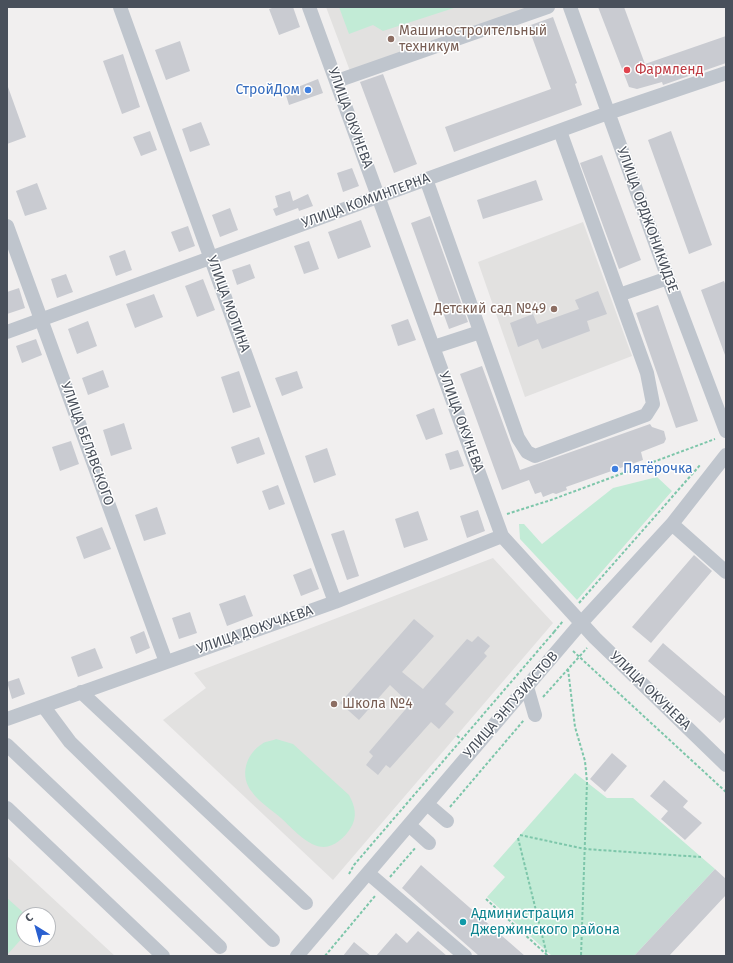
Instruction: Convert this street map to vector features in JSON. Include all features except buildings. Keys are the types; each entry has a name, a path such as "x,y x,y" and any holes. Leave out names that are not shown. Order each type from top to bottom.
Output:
{"street":[{"name":"УЛИЦА МОТИНА","path":"120,7 212,258 335,602"},
{"name":"УЛИЦА ОКУНЕВА","path":"310,7 502,536 581,623 726,765"},
{"path":"337,81 548,7"},
{"name":"УЛИЦА ОРДЖОНИКИДЗЕ","path":"570,7 668,278 722,434"},
{"name":"УЛИЦА КОМИНТЕРНА","path":"7,332 608,113 726,73"},
{"path":"426,179 518,438 527,452 535,456 646,415 653,404 647,373 560,131"},
{"name":"УЛИЦА БЕЛЯВСКОГО","path":"7,226 166,662"},
{"path":"619,295 668,278"},
{"path":"434,347 480,332"},
{"name":"УЛИЦА ЭНТУЗИАСТОВ","path":"297,956 581,623 672,524 726,455"},
{"path":"672,524 726,572"},
{"name":"УЛИЦА ДОКУЧАЕВА","path":"7,719 335,602 502,536"},
{"path":"527,687 535,712"},
{"path":"81,692 306,903"},
{"path":"44,707 70,742 273,940"},
{"path":"7,744 220,947"},
{"path":"427,804 445,819"},
{"path":"7,808 163,956"},
{"path":"409,825 426,840"},
{"path":"368,873 465,956"}],"path":[{"path":"496,518 552,500 722,434"},
{"path":"578,604 705,460"},
{"path":"348,877 354,866 566,618"},
{"path":"554,632 564,643 580,656 726,792"},
{"path":"445,819 535,712 568,669 596,638"},
{"path":"568,669 575,727 585,761 587,782 581,956"},
{"path":"520,835 585,849 701,857"},
{"path":"518,838 547,956"},
{"path":"325,956 383,886 426,840"},
{"path":"486,899 547,956"}],"shaded area":[{"name":"Машиностроительный техникум","path":"326,7 538,7 350,71"},
{"name":"Детский сад №49","path":"583,222 632,356 525,397 478,262"},
{"name":"Школа №4","path":"493,558 553,623 333,880 163,720 206,688 194,673"},
{"path":"7,856 115,956 7,956"}],"green space":[{"path":"339,7 457,7 383,31 373,25 349,34"},
{"path":"657,477 672,491 577,600 520,539 519,524 524,524 542,544 613,488"},
{"path":"276,739 293,744 349,795 355,812 354,820 348,832 332,845 328,847 318,846 306,840 258,799 248,786 245,772 248,759 256,748 263,743"},
{"path":"575,773 607,798 633,798 715,869 634,956 552,956 487,897 505,877 493,866"},
{"path":"7,898 17,907 16,945 7,955"}],"place":[{"name":"Машиностроительный техникум","path":"391,39"},
{"name":"Фармленд","path":"627,70"},
{"name":"СтройДом","path":"308,90"},
{"name":"Детский сад №49","path":"554,309"},
{"name":"Пятёрочка","path":"615,469"},
{"name":"Школа №4","path":"334,704"},
{"name":"Администрация Джержинского района","path":"463,922"}]}
